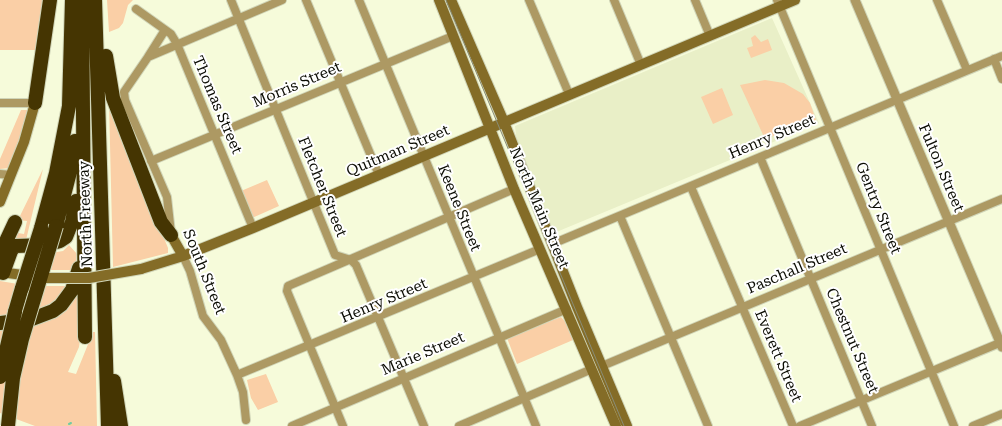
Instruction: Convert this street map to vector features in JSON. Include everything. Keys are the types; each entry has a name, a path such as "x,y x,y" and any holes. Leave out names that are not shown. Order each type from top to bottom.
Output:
{"highway":[{"path":"35,103 50,0"},
{"name":"North Freeway","path":"0,377 15,312 56,173 69,106 72,0"},
{"path":"82,0 82,238 85,337"},
{"name":"North Freeway","path":"96,0 105,300 113,420"},
{"path":"96,28 106,55 113,98 161,222 171,235"},
{"path":"8,426 13,378 22,340 56,226 73,158 80,97 83,46"},
{"path":"1,273 10,251 15,246 46,245 66,238 72,222 82,166"},
{"path":"0,254 15,222"},
{"path":"0,324 44,316 61,305 72,290 80,267 82,238"}],"main road":[{"name":"North Main Street","path":"439,0 514,189 540,249 567,309 627,426"},
{"name":"North Main Street","path":"451,0 504,122 552,244 597,367 616,426"},
{"name":"Quitman Street","path":"1,273 45,278 88,278 140,269 183,256 710,36 778,3 795,0"},
{"path":"0,202 30,126 35,103"},
{"name":"South Street","path":"171,235 183,256"}],"street":[{"name":"Fletcher Street","path":"231,0 335,255 345,260 351,260 356,265 424,426"},
{"path":"148,57 282,0"},
{"path":"306,0 379,175"},
{"name":"Keene Street","path":"359,0 536,426"},
{"path":"529,0 569,94"},
{"path":"614,0 641,65"},
{"path":"695,0 710,36"},
{"name":"Fulton Street","path":"855,0 1001,344"},
{"path":"937,0 967,70"},
{"name":"Gentry Street","path":"778,3 954,426"},
{"name":"Thomas Street","path":"136,9 171,34 177,44 253,228"},
{"name":"South Street","path":"165,30 133,78 124,96 166,197 171,235"},
{"name":"Morris Street","path":"151,161 453,36"},
{"path":"998,58 1002,79"},
{"name":"Henry Street","path":"552,244 998,58"},
{"path":"0,103 35,103"},
{"name":"Chestnut Street","path":"760,157 872,426"},
{"path":"0,174 11,175"},
{"name":"Everett Street","path":"691,187 793,426"},
{"path":"343,426 287,291 288,286 293,282 514,189"},
{"name":"Paschall Street","path":"459,426 1002,199"},
{"path":"620,216 708,426"},
{"name":"Henry Street","path":"238,375 379,318 540,249"},
{"name":"South Street","path":"183,256 190,271 203,316 221,340 238,375 246,420"},
{"name":"Marie Street","path":"292,426 335,406 567,309"},
{"path":"800,426 932,370 1001,344"},
{"path":"973,426 1002,414"}],"shaded area":[{"path":"0,0 47,0 40,50 0,50"},
{"path":"107,0 133,0 128,5 123,23 119,28 109,32"},
{"path":"772,18 819,123 554,233 517,144 515,126"},
{"path":"755,35 761,42 768,39 772,50 751,58 747,48 753,46 751,38"},
{"path":"765,80 784,83 803,94 810,103 816,120 765,139 740,85"},
{"path":"722,88 733,115 713,124 701,97"},
{"path":"109,103 168,248 168,253 113,267"},
{"path":"21,110 28,110 26,122 9,168 0,169 0,159"},
{"path":"43,169 26,240 14,241 12,232 24,234 27,221 18,220"},
{"path":"267,180 279,206 252,218 241,191"},
{"path":"69,245 77,254 75,270 45,270 51,253 63,251"},
{"path":"0,281 30,286 82,286 79,347 68,372 76,374 93,332 95,332 97,426 35,426 0,413"},
{"path":"561,317 569,326 573,340 517,364 507,338"},
{"path":"266,374 278,402 258,410 251,398 247,380"}],"tram line":[{"path":"446,0 624,426"}]}
